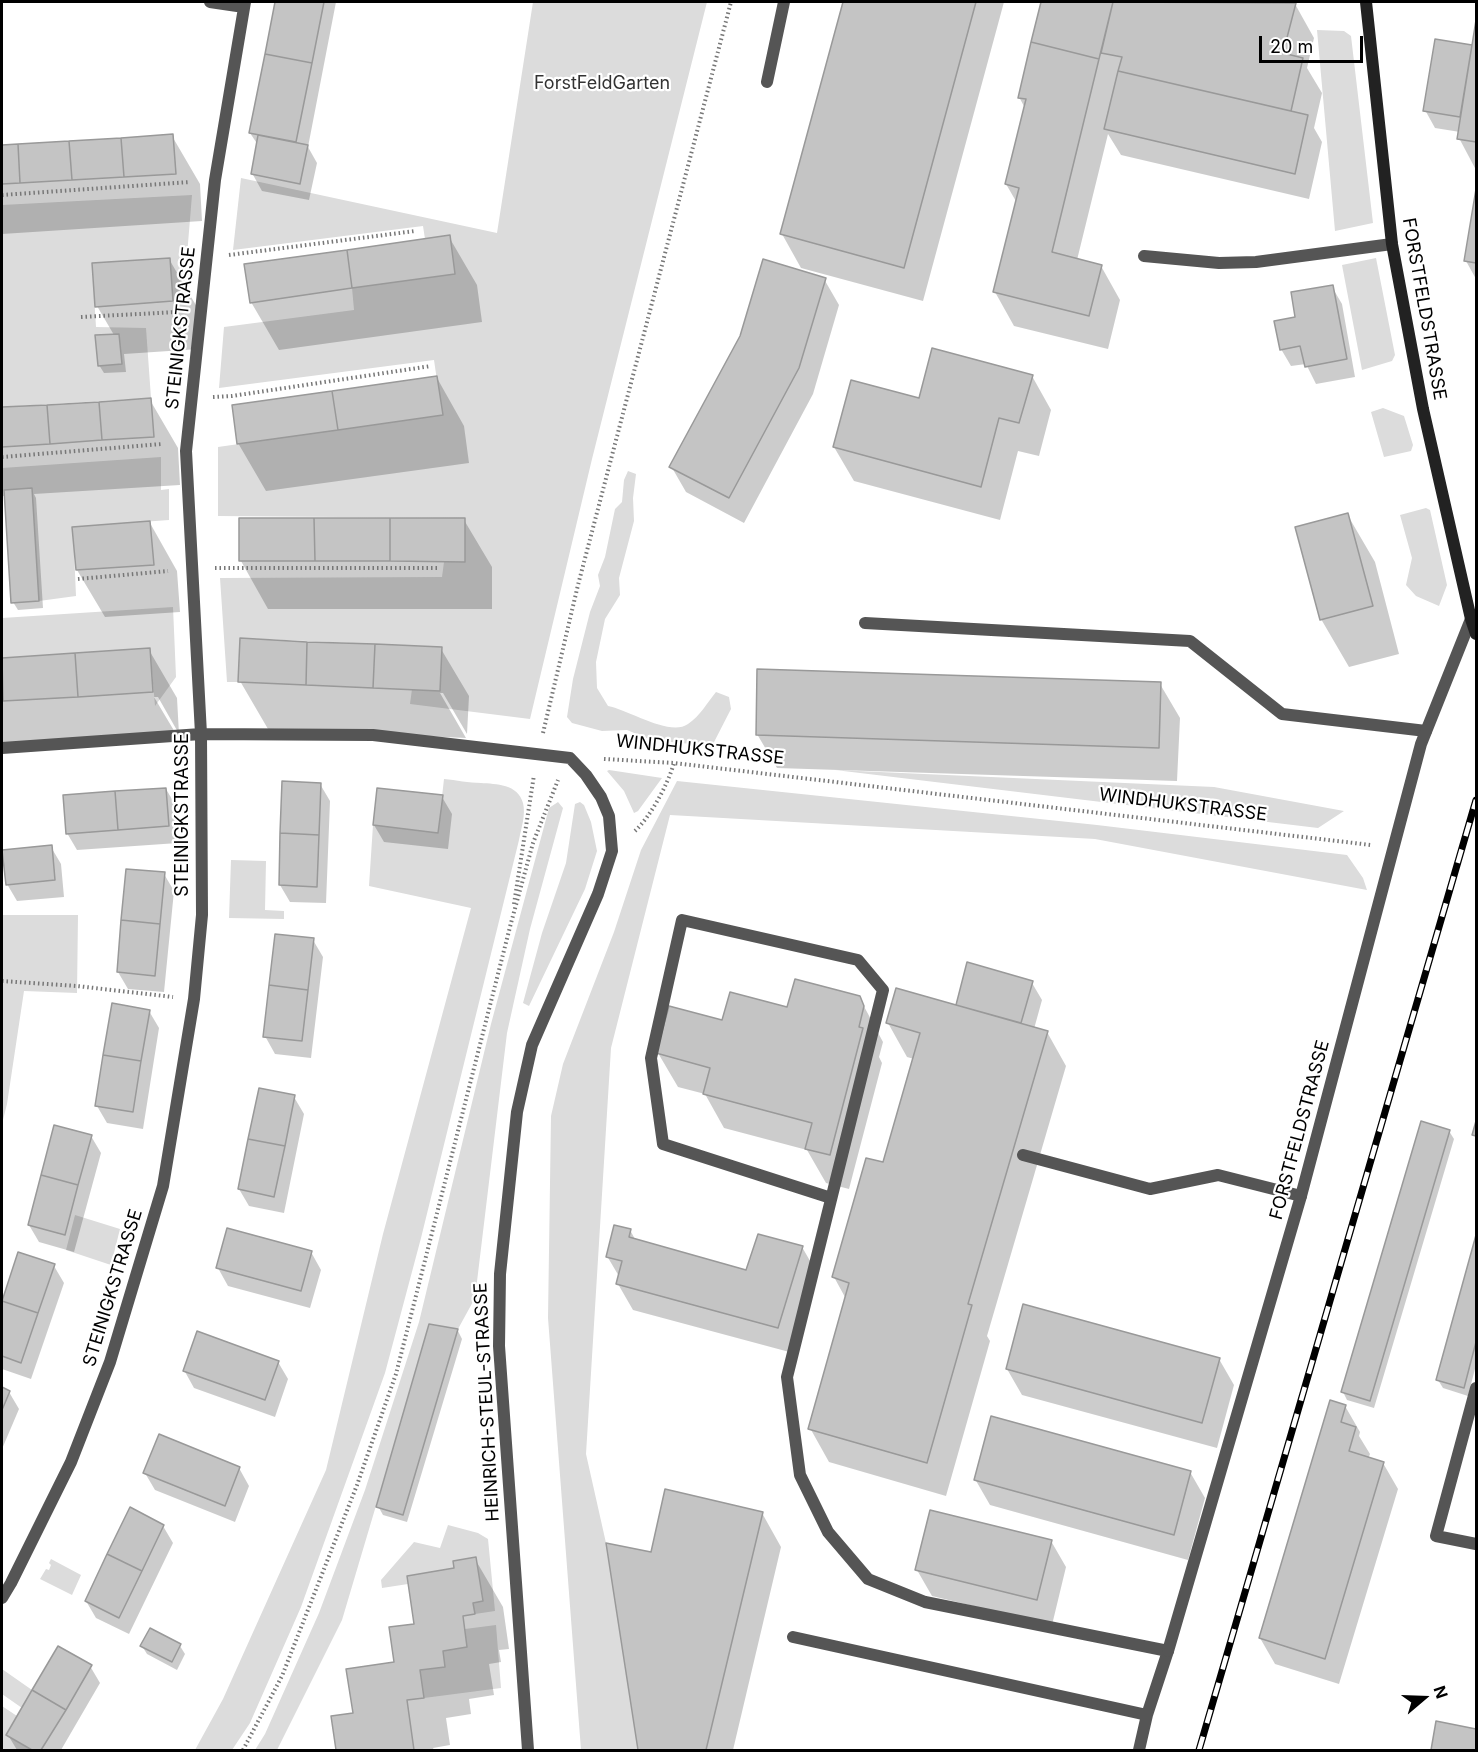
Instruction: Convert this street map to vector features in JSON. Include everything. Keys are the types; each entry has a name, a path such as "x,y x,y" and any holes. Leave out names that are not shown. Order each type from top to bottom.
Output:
{"street":[{"path":"210,2 245,4"},
{"path":"767,82 784,2"},
{"name":"FORSTFELDSTRASSE","path":"1366,2 1392,244 1423,409 1476,634"},
{"name":"STEINIGKSTRASSE","path":"2,1598 72,1462 110,1362 163,1186 194,999 202,915 201,734 186,451 215,180 245,4"},
{"path":"1144,256 1219,263 1256,262 1392,244"},
{"name":"FORSTFELDSTRASSE","path":"1139,1750 1301,1196 1426,731 1471,620"},
{"path":"865,622 1190,641 1282,714 1426,731"},
{"path":"2,748 201,734 373,735 570,758"},
{"name":"HEINRICH-STEUL-STRASSE","path":"528,1750 499,1346 500,1274 517,1112 532,1045 598,894 612,851 609,816 601,797 570,758"},
{"path":"831,1198 663,1144 651,1058 682,920 858,960 883,990 787,1377 800,1475 828,1532 868,1579 925,1602 1168,1651"},
{"path":"1023,1155 1150,1189 1218,1175 1301,1196"},
{"path":"1476,1388 1436,1536 1476,1544"},
{"path":"793,1637 1148,1715"}],"path":[{"path":"511,923 538,754 564,642 731,2"},
{"path":"2,195 215,180"},
{"path":"207,256 242,255 415,231"},
{"path":"81,317 201,310"},
{"path":"192,397 232,396 431,366"},
{"path":"2,457 187,442"},
{"path":"78,579 192,568 439,568"},
{"path":"243,1750 282,1676 353,1495 396,1374 533,843 555,785 570,758"},
{"name":"WINDHUKSTRASSE","path":"570,758 674,763 1393,848"},
{"path":"612,851 643,824 670,776 674,763"},
{"path":"2,981 77,986 194,999"}],"green space":[{"name":"ForstFeldGarten","path":"533,2 707,2 592,459 530,719 410,704 412,689 440,690 442,647 240,638 238,682 227,682 220,578 442,577 444,562 465,561 464,518 218,516 218,447 442,415 434,360 219,388 224,327 354,310 352,288 455,274 450,236 425,239 423,226 233,250 241,178 497,233"},
{"path":"1317,30 1344,31 1351,36 1373,223 1335,231"},
{"path":"192,195 183,304 173,301 170,258 92,263 96,327 146,328 151,398 2,407 2,205"},
{"path":"1376,258 1395,355 1392,361 1362,370 1342,265"},
{"path":"1383,408 1404,416 1413,445 1411,451 1384,457 1371,412"},
{"path":"161,457 161,490 169,489 169,520 73,527 76,596 39,601 32,488 2,490 2,468"},
{"path":"628,471 636,474 633,498 634,521 619,578 620,595 605,619 596,662 597,688 608,706 671,727 680,727 692,721 716,692 729,697 731,709 712,746 651,740 627,730 602,731 572,723 567,717 573,679 590,612 600,586 598,575 605,557 615,509 622,502 624,480"},
{"path":"1426,508 1430,510 1447,585 1439,606 1416,596 1406,585 1412,558 1400,515"},
{"path":"173,607 176,677 155,706 150,648 2,658 2,618"},
{"path":"835,770 1214,787 1344,811 1318,828"},
{"path":"607,771 662,778 638,811 634,813 624,791"},
{"path":"444,779 506,786 520,797 524,812 421,1238 385,1373 301,1607 250,1723 232,1750 195,1750 223,1699 326,1470 383,1234 471,908 369,886 373,825 438,832"},
{"path":"677,781 1097,825 1347,855 1363,878 1367,890 1095,839 670,815 611,1048 586,1454 606,1543 638,1750 581,1750 548,1318 551,1116 563,1064 614,932 641,850"},
{"path":"558,802 563,808 530,929 507,1033 475,1298 458,1329 430,1324 342,1620 277,1750 255,1750 265,1734 319,1613 365,1490 419,1322 491,1024 549,808"},
{"path":"580,802 584,805 591,822 597,851 585,889 529,1006 523,1003 542,933 566,863 575,804"},
{"path":"231,860 266,861 265,910 284,911 284,919 229,918"},
{"path":"2,915 78,915 77,993 24,991 2,1124"},
{"path":"75,1215 120,1229 111,1265 66,1250"},
{"path":"448,1525 478,1533 488,1539 495,1611 475,1614 473,1603 476,1557 453,1561 454,1568 407,1576 408,1584 382,1588 381,1580 414,1542 440,1548"},
{"path":"51,1559 81,1575 72,1595 40,1579 46,1569 49,1570"},
{"path":"496,1625 501,1688 424,1698 420,1670 445,1667 443,1651 467,1647 465,1629"},
{"path":"2,1669 32,1690 22,1708 2,1694"},
{"path":"2,1706 17,1716 6,1735 32,1750 2,1750"}],"building":[{"path":"275,2 324,2 312,63 265,54"},
{"path":"843,2 976,2 904,268 780,234"},
{"path":"1041,2 1113,2 1099,59 1031,42"},
{"path":"1113,2 1296,3 1283,53 1303,58 1291,111 1118,71 1122,57 1101,53"},
{"path":"1476,20 1476,142 1457,139"},
{"path":"1435,39 1472,45 1460,117 1423,111"},
{"path":"1031,42 1099,59 1052,252 1102,265 1089,316 993,292 1019,188 1005,184 1026,99 1018,98"},
{"path":"265,54 312,63 296,142 249,133"},
{"path":"1118,71 1308,115 1295,174 1104,129"},
{"path":"173,134 176,174 124,177 121,138"},
{"path":"258,135 308,145 300,184 251,174"},
{"path":"121,138 124,177 72,180 69,141"},
{"path":"69,141 72,180 20,183 18,144"},
{"path":"18,144 20,183 2,184 2,145"},
{"path":"1476,189 1476,263 1464,261"},
{"path":"450,235 455,274 352,288 347,250"},
{"path":"347,250 352,288 250,303 244,264"},
{"path":"170,258 173,301 95,307 92,263"},
{"path":"763,259 826,278 799,368 729,498 669,467 740,336"},
{"path":"1333,285 1347,359 1305,367 1300,346 1280,350 1274,321 1295,317 1291,292"},
{"path":"119,334 122,364 98,366 95,335"},
{"path":"932,348 1033,375 1019,423 999,418 981,487 833,447 851,380 919,398"},
{"path":"437,376 443,415 338,430 332,391"},
{"path":"332,391 338,430 237,444 232,405"},
{"path":"151,398 154,437 102,440 99,402"},
{"path":"99,402 102,440 50,444 47,405"},
{"path":"47,405 50,444 2,447 2,407"},
{"path":"32,488 39,601 11,603 4,490"},
{"path":"1348,513 1373,606 1320,620 1295,527"},
{"path":"239,518 314,518 315,561 239,561"},
{"path":"314,518 390,518 390,561 315,561"},
{"path":"390,518 465,518 465,562 390,561"},
{"path":"150,521 154,565 76,570 72,527"},
{"path":"240,638 307,642 306,685 238,682"},
{"path":"307,642 375,644 373,688 306,685"},
{"path":"375,644 442,647 440,691 373,688"},
{"path":"150,648 153,692 78,697 75,653"},
{"path":"75,653 78,697 3,701 2,658"},
{"path":"757,669 1161,682 1159,748 756,735"},
{"path":"282,781 321,783 319,835 280,833"},
{"path":"166,788 169,826 118,830 115,791"},
{"path":"377,788 443,795 438,833 373,825"},
{"path":"115,791 118,830 66,834 63,795"},
{"path":"280,833 319,835 317,887 279,885"},
{"path":"52,845 55,880 6,885 2,850"},
{"path":"126,869 165,872 160,924 121,920"},
{"path":"121,920 160,924 155,976 117,972"},
{"path":"275,934 314,938 308,990 269,985"},
{"path":"967,962 1033,981 1021,1023 956,1005"},
{"path":"795,979 860,996 864,1006 859,1027 863,1028 830,1155 805,1149 812,1123 703,1094 710,1068 656,1053 669,1006 722,1020 730,992 787,1007"},
{"path":"269,985 308,990 302,1041 263,1037"},
{"path":"896,988 1048,1031 968,1304 972,1305 927,1463 808,1429 849,1283 832,1277 866,1158 883,1162 920,1033 886,1023"},
{"path":"112,1003 150,1010 141,1061 103,1055"},
{"path":"103,1055 141,1061 133,1112 95,1106"},
{"path":"259,1088 295,1095 285,1146 248,1139"},
{"path":"1421,1121 1450,1130 1370,1401 1341,1392"},
{"path":"1476,1121 1476,1136 1472,1135"},
{"path":"54,1125 92,1135 78,1185 41,1175"},
{"path":"248,1139 285,1146 274,1197 238,1189"},
{"path":"41,1175 78,1185 65,1235 28,1225"},
{"path":"614,1225 631,1229 629,1237 746,1270 758,1234 803,1246 778,1328 616,1284 622,1261 606,1257"},
{"path":"227,1228 312,1251 301,1291 216,1268"},
{"path":"1476,1235 1476,1342 1464,1388 1436,1380"},
{"path":"18,1252 55,1264 38,1313 2,1301"},
{"path":"2,1301 38,1313 21,1363 2,1356"},
{"path":"1023,1304 1220,1358 1202,1423 1006,1369"},
{"path":"429,1324 458,1329 403,1515 376,1507"},
{"path":"197,1331 279,1361 265,1400 183,1371"},
{"path":"2,1387 10,1391 2,1410"},
{"path":"1330,1400 1346,1405 1341,1422 1356,1427 1349,1451 1384,1462 1325,1659 1259,1638"},
{"path":"991,1416 1191,1471 1174,1535 974,1480"},
{"path":"159,1434 240,1467 225,1506 143,1473"},
{"path":"665,1489 763,1512 706,1750 638,1750 606,1543 651,1552"},
{"path":"130,1507 164,1525 142,1571 107,1554"},
{"path":"930,1510 1052,1540 1037,1600 915,1570"},
{"path":"107,1554 142,1571 119,1618 85,1601"},
{"path":"476,1557 483,1601 473,1603 475,1614 463,1616 467,1647 443,1651 445,1667 420,1670 424,1698 407,1700 414,1750 336,1750 331,1716 353,1713 346,1669 394,1662 389,1627 414,1624 407,1576 454,1568 453,1561"},
{"path":"150,1628 181,1644 172,1662 140,1646"},
{"path":"58,1646 92,1665 66,1710 32,1690"},
{"path":"32,1690 66,1710 41,1750 32,1750 6,1735"},
{"path":"1436,1721 1476,1729 1476,1750 1431,1750"}],"railway":[{"path":"1199,1750 1476,800"}]}
